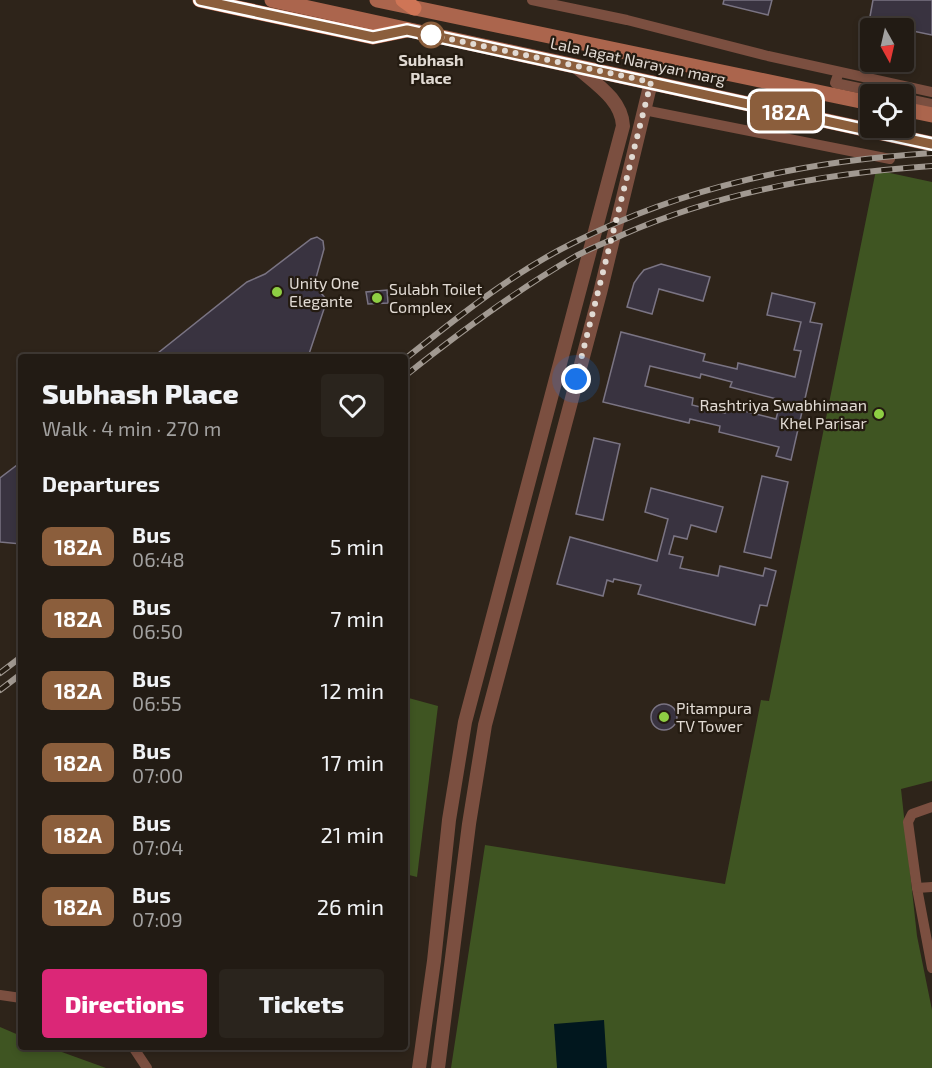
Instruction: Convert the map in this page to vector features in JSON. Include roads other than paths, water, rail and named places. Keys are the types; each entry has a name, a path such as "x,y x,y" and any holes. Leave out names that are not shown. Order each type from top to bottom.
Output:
{"main road":[{"path":"200,0 373,37 407,30"},
{"name":"Lala Jagat Narayan marg","path":"272,0 932,144"},
{"name":"Lala Jagat Narayan marg","path":"377,0 408,4 860,101"},
{"path":"914,111 932,115"}],"street":[{"path":"532,0 627,20 839,72 932,92"},
{"path":"419,1068 434,961 449,820 463,732 623,126 622,116 608,94 578,68"},
{"path":"839,72 835,83 860,88"},
{"path":"438,1068 469,824 485,725 600,293 651,82"},
{"path":"914,100 932,104"},
{"path":"644,110 890,159"},
{"path":"495,608 514,613"},
{"path":"932,807 912,814 908,822 917,888 932,968"},
{"path":"917,888 932,887"},
{"path":"434,961 451,962"},
{"path":"0,995 18,998"},
{"path":"135,1050 147,1068"}],"water":[{"path":"604,1020 607,1068 557,1068 554,1024"}],"railway":[{"path":"408,357 486,296 528,268 573,243 659,206 703,192 793,170 839,162 932,153"},
{"path":"408,374 488,313 553,269 587,250 659,220 735,196 774,187 852,174 932,166"},
{"path":"0,673 18,659"},
{"path":"0,690 18,676"}],"place":[{"name":"Subhash Place","path":"431,35"},
{"name":"Unity One Elegante","path":"277,292"},
{"name":"Sulabh Toilet Complex","path":"377,298"},
{"name":"Rashtriya Swabhimaan Khel Parisar","path":"879,414"},
{"name":"Pitampura TV Tower","path":"664,717"}]}
